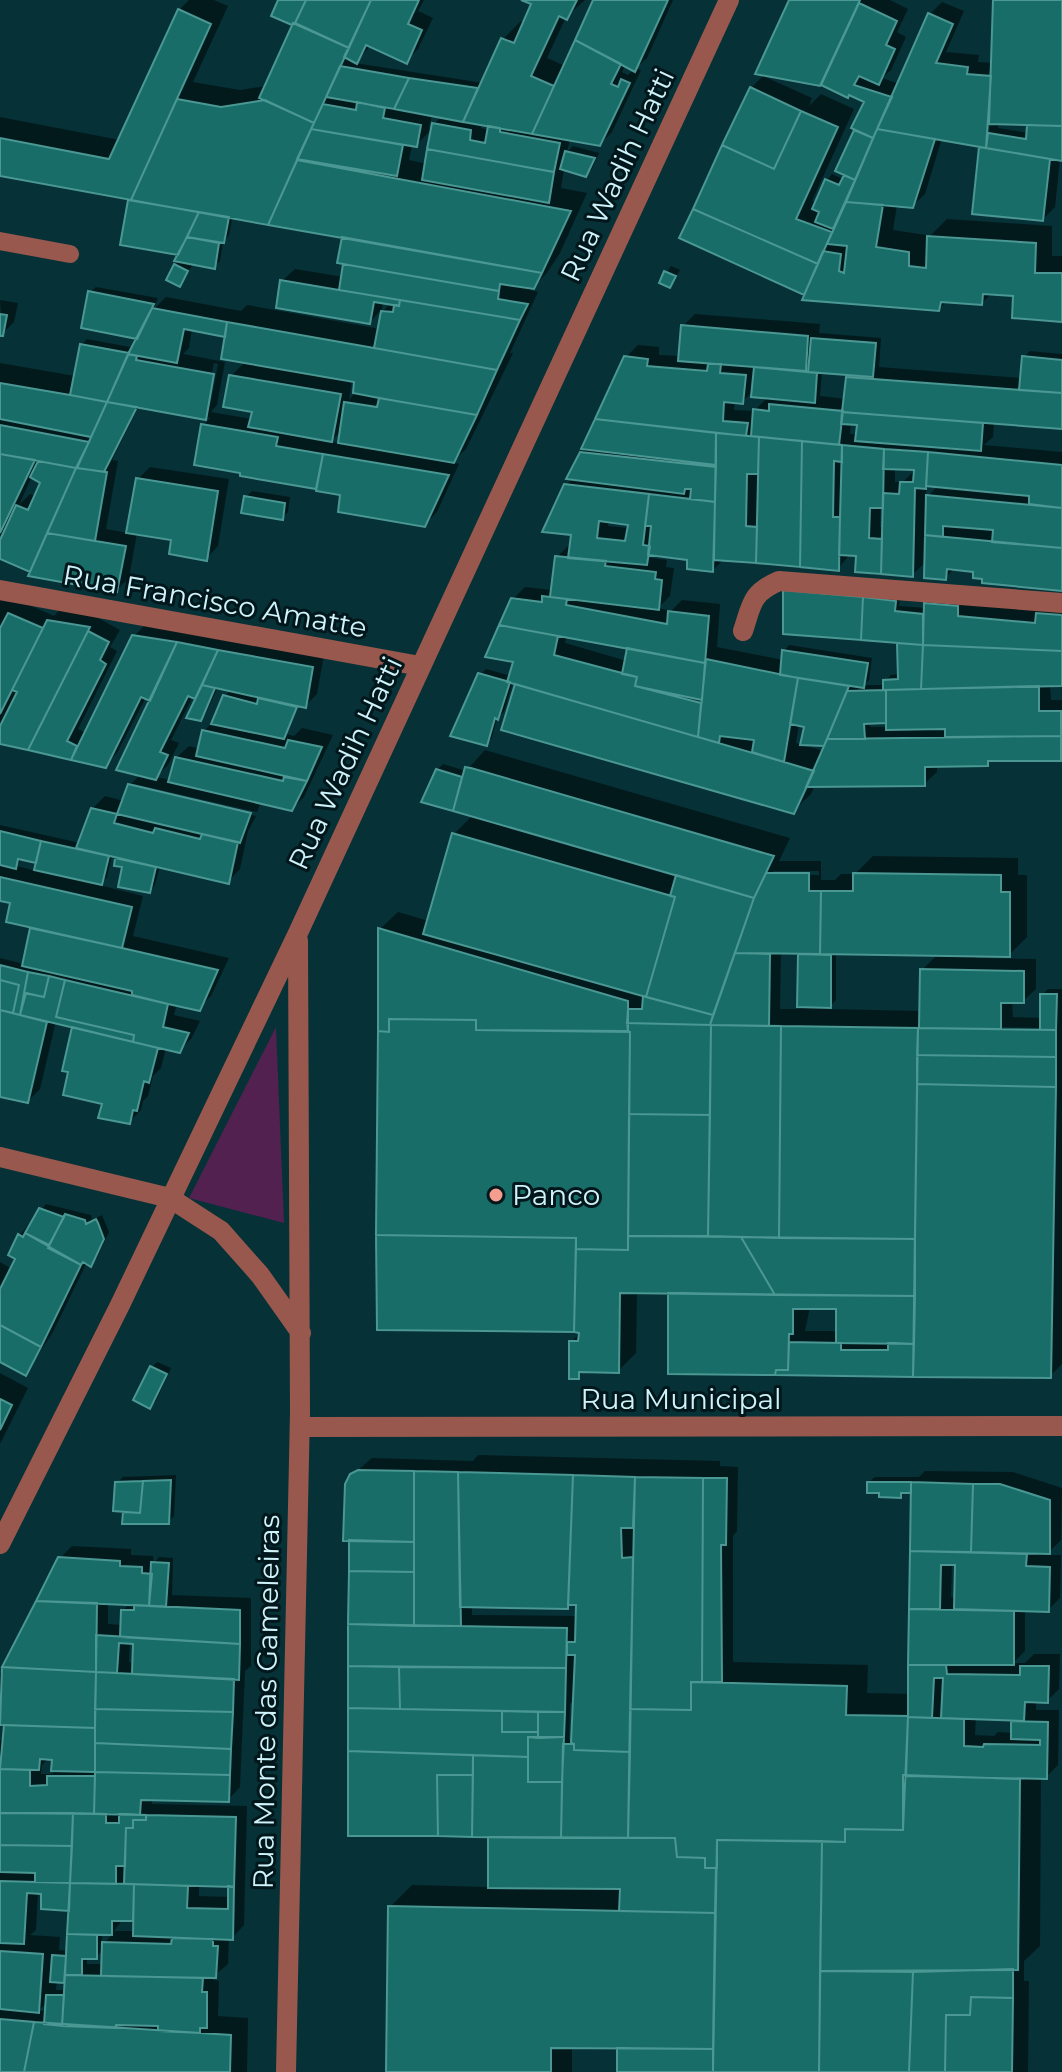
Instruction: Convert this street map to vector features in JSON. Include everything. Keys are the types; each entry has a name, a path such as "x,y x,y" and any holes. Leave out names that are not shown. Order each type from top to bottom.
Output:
{"street":[{"name":"Rua Wadih Hatti","path":"0,1544 120,1305 298,933 729,0"},
{"path":"743,631 754,597 762,588 779,581 1062,603"},
{"name":"Rua Francisco Amatte","path":"0,590 420,666"},
{"name":"Rua Monte das Gameleiras","path":"286,2072 301,1333 298,933"},
{"path":"0,1157 170,1198 221,1231 260,1275 301,1333"},
{"name":"Rua Municipal","path":"300,1427 1062,1426"}],"lane":[{"path":"0,241 70,254"}],"shaded area":[{"path":"276,1027 284,1223 189,1198"}],"building":[{"path":"278,0 306,0 292,25 271,16"},
{"path":"306,0 371,0 349,48 295,23"},
{"path":"371,0 419,0 408,24 422,30 407,64 366,45 357,64 344,57"},
{"path":"521,0 577,0 567,20 559,16 531,76 554,86 532,134 463,122 501,38 514,43 531,4"},
{"path":"593,0 668,0 635,72 575,40"},
{"path":"789,0 860,0 820,86 755,74"},
{"path":"993,0 1062,0 1062,126 989,124"},
{"path":"859,3 897,21 886,45 895,49 879,85 859,76 854,85 892,97 873,138 851,128 864,102 821,85"},
{"path":"178,9 211,24 131,200 0,176 0,138 109,159"},
{"path":"928,13 953,24 936,63 968,67 967,74 991,76 986,148 877,129"},
{"path":"293,23 349,48 314,123 259,98"},
{"path":"575,40 621,64 611,84 618,87 621,79 630,83 600,146 532,134"},
{"path":"340,66 409,78 394,109 326,97"},
{"path":"409,78 478,88 463,122 394,109"},
{"path":"750,87 801,111 774,169 722,145"},
{"path":"177,99 221,107 265,100 314,123 268,225 131,200"},
{"path":"357,102 385,108 383,118 421,125 417,147 311,129 323,104 356,110"},
{"path":"801,111 838,127 796,219 832,232 818,264 693,209 722,145 774,169"},
{"path":"432,123 471,130 470,140 485,143 488,126 500,128 500,132 560,143 554,172 427,149"},
{"path":"1027,125 1062,126 1062,161 986,148 988,133 1026,139"},
{"path":"311,129 403,145 397,176 297,159"},
{"path":"877,129 935,139 913,208 846,202"},
{"path":"854,130 873,138 855,180 835,171"},
{"path":"979,147 1050,159 1043,221 972,214"},
{"path":"427,149 554,172 549,203 422,180"},
{"path":"565,151 595,158 586,177 560,169"},
{"path":"297,160 571,211 542,273 268,225"},
{"path":"844,175 855,180 833,229 815,222 819,212 812,209 825,179 839,185"},
{"path":"128,200 199,212 178,255 120,245"},
{"path":"846,202 883,205 876,247 909,252 909,266 926,268 927,236 1036,243 1035,273 1062,273 1062,322 1012,318 1013,296 983,294 982,305 941,302 939,311 802,300 823,251 841,254 839,271 844,273 847,246 827,244"},
{"path":"693,209 818,264 804,295 679,238"},
{"path":"199,212 229,217 224,243 187,237"},
{"path":"187,237 219,243 215,269 174,261"},
{"path":"342,237 542,273 534,289 500,284 499,291 337,263"},
{"path":"174,264 188,271 180,287 166,280"},
{"path":"343,264 499,291 498,299 528,304 520,320 339,290"},
{"path":"664,271 676,276 670,288 659,283"},
{"path":"280,280 400,300 399,306 374,302 370,324 276,308"},
{"path":"88,291 154,304 137,339 81,328"},
{"path":"400,300 520,320 497,370 374,348 381,311 393,312 394,305 399,306"},
{"path":"152,308 227,322 225,337 184,329 177,363 128,354"},
{"path":"0,314 7,315 3,336 0,336"},
{"path":"227,322 497,370 477,415 379,398 353,393 354,382 221,359"},
{"path":"681,325 808,336 806,371 678,361"},
{"path":"811,338 876,343 873,377 808,372"},
{"path":"80,344 129,353 107,402 70,395"},
{"path":"128,354 137,356 136,360 214,374 206,420 107,402"},
{"path":"624,356 648,359 647,366 707,371 708,364 721,364 720,373 746,375 743,404 724,402 723,421 748,423 746,436 595,419"},
{"path":"1022,356 1062,360 1062,393 1019,390"},
{"path":"754,367 817,373 815,403 751,397"},
{"path":"229,375 341,394 332,442 248,427 252,412 223,407"},
{"path":"846,377 1062,393 1062,429 842,412"},
{"path":"0,383 107,402 91,437 0,419"},
{"path":"379,398 477,415 454,463 338,443 344,402 377,407"},
{"path":"107,402 137,407 104,472 77,468"},
{"path":"769,404 843,411 839,445 751,436 753,409 769,411"},
{"path":"842,412 983,423 981,451 855,441 857,425 841,424"},
{"path":"595,419 716,433 716,465 581,449"},
{"path":"201,424 278,437 276,446 323,454 316,489 194,465"},
{"path":"0,425 89,442 76,468 0,454"},
{"path":"716,433 759,437 758,474 747,474 746,526 757,527 756,563 714,560"},
{"path":"759,437 802,441 800,567 756,563"},
{"path":"802,441 842,445 842,462 834,461 833,517 840,517 839,571 800,567"},
{"path":"842,445 884,449 883,508 870,508 869,538 882,539 881,574 855,572 856,556 839,555"},
{"path":"884,449 928,452 926,489 915,488 913,577 881,574 883,493 899,494 900,482 913,482 914,470 883,469"},
{"path":"580,452 716,467 715,502 690,499 691,489 685,489 684,494 566,479"},
{"path":"928,452 1062,465 1062,508 1029,504 1029,496 926,486"},
{"path":"0,454 35,460 0,533"},
{"path":"323,454 449,475 425,527 338,512 340,495 316,491"},
{"path":"38,461 76,468 30,572 0,559 0,540 16,505 28,510 40,483 30,477"},
{"path":"76,468 107,472 95,541 47,533"},
{"path":"136,478 218,491 207,561 169,554 171,540 126,533"},
{"path":"564,484 649,494 643,545 650,546 647,565 568,558 571,535 542,532","holes":["599,521 628,525 625,541 597,538"]},
{"path":"649,494 715,502 713,572 687,569 687,560 648,555 651,526 645,526"},
{"path":"926,495 1062,508 1062,548 992,542 993,530 943,526 943,537 925,535"},
{"path":"244,496 285,503 283,520 241,513"},
{"path":"47,533 126,546 117,592 28,576"},
{"path":"925,535 1062,548 1062,591 982,583 982,579 973,578 973,572 947,569 946,580 924,578"},
{"path":"555,556 606,561 605,566 656,572 655,579 662,580 659,610 550,597"},
{"path":"783,590 863,597 861,640 783,634"},
{"path":"542,596 567,599 566,605 667,624 668,611 709,616 705,663 499,625 511,598 542,602"},
{"path":"863,597 896,601 895,611 923,614 923,645 861,640"},
{"path":"924,603 958,606 958,616 1035,623 1036,613 1062,615 1062,651 923,645"},
{"path":"8,613 43,628 0,714 0,628"},
{"path":"47,620 90,627 28,750 0,744 0,726 17,692 12,690"},
{"path":"499,625 558,636 554,655 637,677 635,686 701,703 698,737 507,682 513,662 485,657"},
{"path":"88,631 109,642 100,660 106,664 67,741 77,746 71,760 28,750"},
{"path":"132,635 177,642 150,701 141,697 106,768 71,760"},
{"path":"177,642 218,650 195,699 188,696 160,752 168,755 156,780 116,770"},
{"path":"897,643 923,645 921,689 883,690 883,680 898,679"},
{"path":"923,645 1062,651 1062,686 921,689"},
{"path":"627,648 705,663 702,700 635,686 637,677 622,674"},
{"path":"218,650 313,667 306,708 202,685"},
{"path":"782,650 868,663 864,688 780,675"},
{"path":"706,659 798,678 784,762 752,752 754,740 720,736 719,743 698,737"},
{"path":"478,673 510,682 487,746 450,736"},
{"path":"798,678 849,686 824,746 800,745 804,727 790,724"},
{"path":"515,684 814,771 794,814 501,730"},
{"path":"202,685 215,688 201,721 186,718"},
{"path":"1039,686 1039,711 1061,711 1061,736 945,737 945,729 886,730 886,690"},
{"path":"886,690 886,723 864,724 865,739 827,739 847,691"},
{"path":"223,695 257,704 258,698 297,707 284,739 211,724"},
{"path":"202,730 285,748 288,740 322,747 307,781 196,756"},
{"path":"1061,736 1061,761 988,761 988,766 925,767 925,786 806,787 827,739"},
{"path":"175,757 283,781 284,777 307,781 292,811 168,782"},
{"path":"465,767 774,856 754,898 453,811"},
{"path":"436,769 462,777 453,811 421,802"},
{"path":"128,784 251,813 240,843 117,814"},
{"path":"91,808 117,814 114,823 153,833 155,828 200,839 202,834 238,842 229,884 76,848"},
{"path":"0,831 41,841 36,863 18,859 16,869 0,865"},
{"path":"452,833 675,897 646,997 423,934"},
{"path":"41,841 109,856 102,885 34,870"},
{"path":"115,858 156,867 150,893 118,887 122,867 114,866"},
{"path":"766,873 809,873 809,891 821,891 820,954 735,953"},
{"path":"853,873 1001,875 1001,892 1010,892 1010,957 820,954 821,891 853,891"},
{"path":"676,875 754,898 713,1015 646,997 675,897 670,896"},
{"path":"0,877 132,907 122,948 6,922 10,903 0,901"},
{"path":"30,928 218,970 200,1011 168,1004 132,995 132,991 22,966"},
{"path":"378,928 628,1001 628,1031 476,1030 476,1020 389,1019 389,1032 378,1031"},
{"path":"735,953 770,954 769,1026 710,1025"},
{"path":"798,954 831,955 831,1008 797,1007"},
{"path":"0,965 28,972 20,1015 13,1013 19,985 0,980"},
{"path":"920,969 1024,971 1024,1003 1001,1003 1001,1029 919,1028"},
{"path":"28,972 49,976 44,997 24,993"},
{"path":"49,976 65,980 56,1017 134,1035 133,1042 20,1015 26,993 44,997"},
{"path":"0,980 19,985 13,1013 0,1010"},
{"path":"65,980 168,1004 163,1027 189,1033 180,1053 133,1042 134,1035 56,1017"},
{"path":"1040,994 1057,994 1056,1030 1040,1030"},
{"path":"643,996 713,1015 710,1025 627,1023 628,1009 642,1009"},
{"path":"0,1010 47,1022 28,1103 0,1097"},
{"path":"389,1019 476,1020 476,1030 630,1032 628,1250 576,1249 576,1238 376,1235 378,1031 389,1032"},
{"path":"627,1023 711,1025 710,1115 629,1114 630,1032"},
{"path":"711,1025 781,1026 779,1238 708,1236"},
{"path":"781,1026 918,1028 915,1239 779,1238"},
{"path":"72,1027 158,1048 149,1083 144,1081 137,1111 133,1110 130,1124 98,1118 102,1104 63,1095 68,1072 62,1071"},
{"path":"918,1028 1056,1030 1056,1057 917,1055"},
{"path":"917,1055 1056,1057 1056,1087 917,1084"},
{"path":"917,1084 1056,1087 1051,1378 913,1377"},
{"path":"629,1114 710,1115 708,1236 628,1236"},
{"path":"39,1208 64,1217 49,1245 25,1233"},
{"path":"65,1214 85,1220 86,1224 96,1219 98,1223 104,1239 91,1267 48,1248"},
{"path":"25,1233 81,1265 41,1347 0,1325 0,1289 15,1259 8,1255 18,1234 23,1237"},
{"path":"376,1235 576,1238 574,1332 377,1330"},
{"path":"628,1236 741,1237 775,1295 620,1293 619,1373 579,1372 579,1379 569,1379 569,1341 578,1341 579,1333 574,1332 576,1249 628,1250"},
{"path":"741,1237 915,1239 915,1296 775,1295"},
{"path":"668,1293 915,1296 914,1344 836,1343 836,1309 793,1309 788,1370 776,1370 775,1375 668,1374"},
{"path":"0,1325 41,1347 26,1376 0,1362"},
{"path":"789,1342 841,1343 841,1350 888,1350 888,1343 914,1344 913,1377 775,1375 776,1370 788,1370"},
{"path":"150,1366 167,1374 150,1409 133,1400"},
{"path":"0,1399 12,1405 0,1430"},
{"path":"358,1470 414,1471 414,1542 343,1541 345,1484 350,1474"},
{"path":"414,1471 458,1472 461,1626 414,1626"},
{"path":"458,1472 573,1475 568,1609 460,1607"},
{"path":"573,1475 635,1477 633,1528 621,1528 622,1558 633,1557 630,1752 574,1750 571,1743 575,1655 567,1655 567,1642 575,1642 576,1605 568,1605"},
{"path":"635,1477 703,1478 702,1682 691,1682 691,1710 630,1709"},
{"path":"703,1478 727,1478 726,1545 721,1545 722,1682 702,1682"},
{"path":"171,1480 169,1524 122,1524 123,1512 140,1513 143,1481"},
{"path":"143,1481 140,1513 113,1511 115,1482"},
{"path":"867,1482 911,1482 911,1493 901,1493 901,1498 879,1497 879,1493 867,1493"},
{"path":"911,1482 973,1484 971,1552 910,1551"},
{"path":"973,1484 1000,1484 1050,1500 1050,1554 971,1552"},
{"path":"349,1540 414,1542 414,1572 349,1571"},
{"path":"910,1551 1027,1554 1026,1566 1050,1567 1049,1612 954,1609 955,1565 941,1565 940,1609 909,1609"},
{"path":"58,1557 120,1561 120,1566 142,1567 142,1573 152,1574 149,1606 36,1601"},
{"path":"151,1562 169,1563 166,1607 149,1606"},
{"path":"349,1571 414,1572 414,1626 348,1624"},
{"path":"36,1601 97,1603 96,1672 2,1667"},
{"path":"134,1605 240,1610 240,1644 120,1637 121,1610 134,1610"},
{"path":"909,1609 1014,1611 1014,1665 908,1665"},
{"path":"348,1624 567,1628 566,1668 348,1666"},
{"path":"96,1635 240,1644 239,1680 132,1674 133,1644 119,1643 117,1673 96,1672"},
{"path":"908,1665 946,1665 947,1674 1020,1675 1020,1666 1049,1666 1048,1703 1025,1702 1024,1721 941,1718 943,1678 934,1678 932,1718 908,1717"},
{"path":"348,1666 399,1667 400,1709 348,1708"},
{"path":"2,1667 96,1672 95,1728 0,1725"},
{"path":"399,1667 566,1668 565,1712 400,1709"},
{"path":"96,1672 234,1679 233,1712 95,1709"},
{"path":"691,1682 847,1686 846,1715 908,1716 903,1830 845,1829 845,1842 717,1840 717,1868 705,1868 705,1858 677,1857 675,1838 628,1838 630,1709 691,1710"},
{"path":"348,1708 502,1711 502,1732 538,1732 538,1738 528,1737 528,1757 348,1751"},
{"path":"95,1709 233,1712 231,1749 95,1743"},
{"path":"502,1711 538,1712 538,1732 502,1732"},
{"path":"538,1712 565,1712 564,1737 538,1738"},
{"path":"908,1717 964,1719 964,1746 983,1747 984,1744 1040,1745 1040,1740 1011,1739 1011,1721 1048,1722 1047,1779 906,1776"},
{"path":"4,1725 95,1728 95,1772 51,1771 52,1760 40,1759 39,1770 0,1769"},
{"path":"528,1737 564,1737 562,1782 528,1782"},
{"path":"95,1743 231,1749 230,1775 95,1772"},
{"path":"563,1744 574,1744 574,1750 630,1752 628,1838 561,1838"},
{"path":"348,1751 473,1755 473,1775 437,1775 438,1836 348,1836"},
{"path":"473,1755 528,1757 528,1782 562,1782 561,1838 472,1837"},
{"path":"0,1769 30,1770 30,1786 47,1785 47,1776 95,1776 94,1814 0,1813"},
{"path":"95,1772 230,1775 229,1802 141,1800 140,1815 94,1814"},
{"path":"437,1775 473,1775 472,1837 438,1836"},
{"path":"903,1775 1020,1779 1018,1970 820,1971 822,1841 845,1842 845,1829 903,1830"},
{"path":"0,1813 73,1813 72,1846 0,1845"},
{"path":"73,1813 106,1814 106,1823 119,1823 119,1814 146,1815 146,1820 133,1820 133,1828 126,1828 125,1866 116,1866 116,1884 70,1883"},
{"path":"146,1815 236,1817 234,1887 124,1884 126,1828 133,1828 133,1820 146,1820"},
{"path":"488,1837 675,1838 677,1857 705,1858 705,1868 716,1868 715,1913 619,1911 620,1889 488,1888"},
{"path":"717,1840 822,1841 819,2072 713,2072"},
{"path":"0,1845 72,1846 70,1883 35,1882 35,1873 0,1872"},
{"path":"0,1881 70,1883 69,1911 41,1909 41,1894 27,1893 24,1944 0,1943"},
{"path":"70,1883 134,1884 133,1921 112,1921 112,1935 67,1934"},
{"path":"134,1884 188,1886 187,1908 228,1909 228,1886 234,1887 233,1940 133,1936"},
{"path":"388,1906 715,1913 713,2049 551,2048 551,2072 386,2072"},
{"path":"67,1934 97,1935 97,1959 82,1959 82,1975 65,1975"},
{"path":"172,1938 213,1939 213,1946 218,1946 216,1978 101,1976 102,1942 171,1944"},
{"path":"0,1951 43,1954 39,2013 0,2009"},
{"path":"52,1955 66,1956 64,1983 50,1982"},
{"path":"1013,1969 1013,1998 971,1997 970,2015 946,2015 945,2072 909,2072 913,1972"},
{"path":"820,1971 913,1972 909,2072 819,2072"},
{"path":"65,1975 203,1978 202,1992 207,1992 207,2028 200,2028 200,2033 158,2031 158,2026 62,2026"},
{"path":"46,1995 64,1995 62,2026 44,2024"},
{"path":"971,1997 1013,1998 1012,2072 945,2072 946,2015 970,2015"},
{"path":"0,2019 34,2022 24,2072 0,2072"},
{"path":"34,2022 231,2035 230,2072 24,2072"},
{"path":"617,2048 713,2049 713,2072 617,2072"}],"place":[{"name":"Panco","path":"496,1195"}]}
